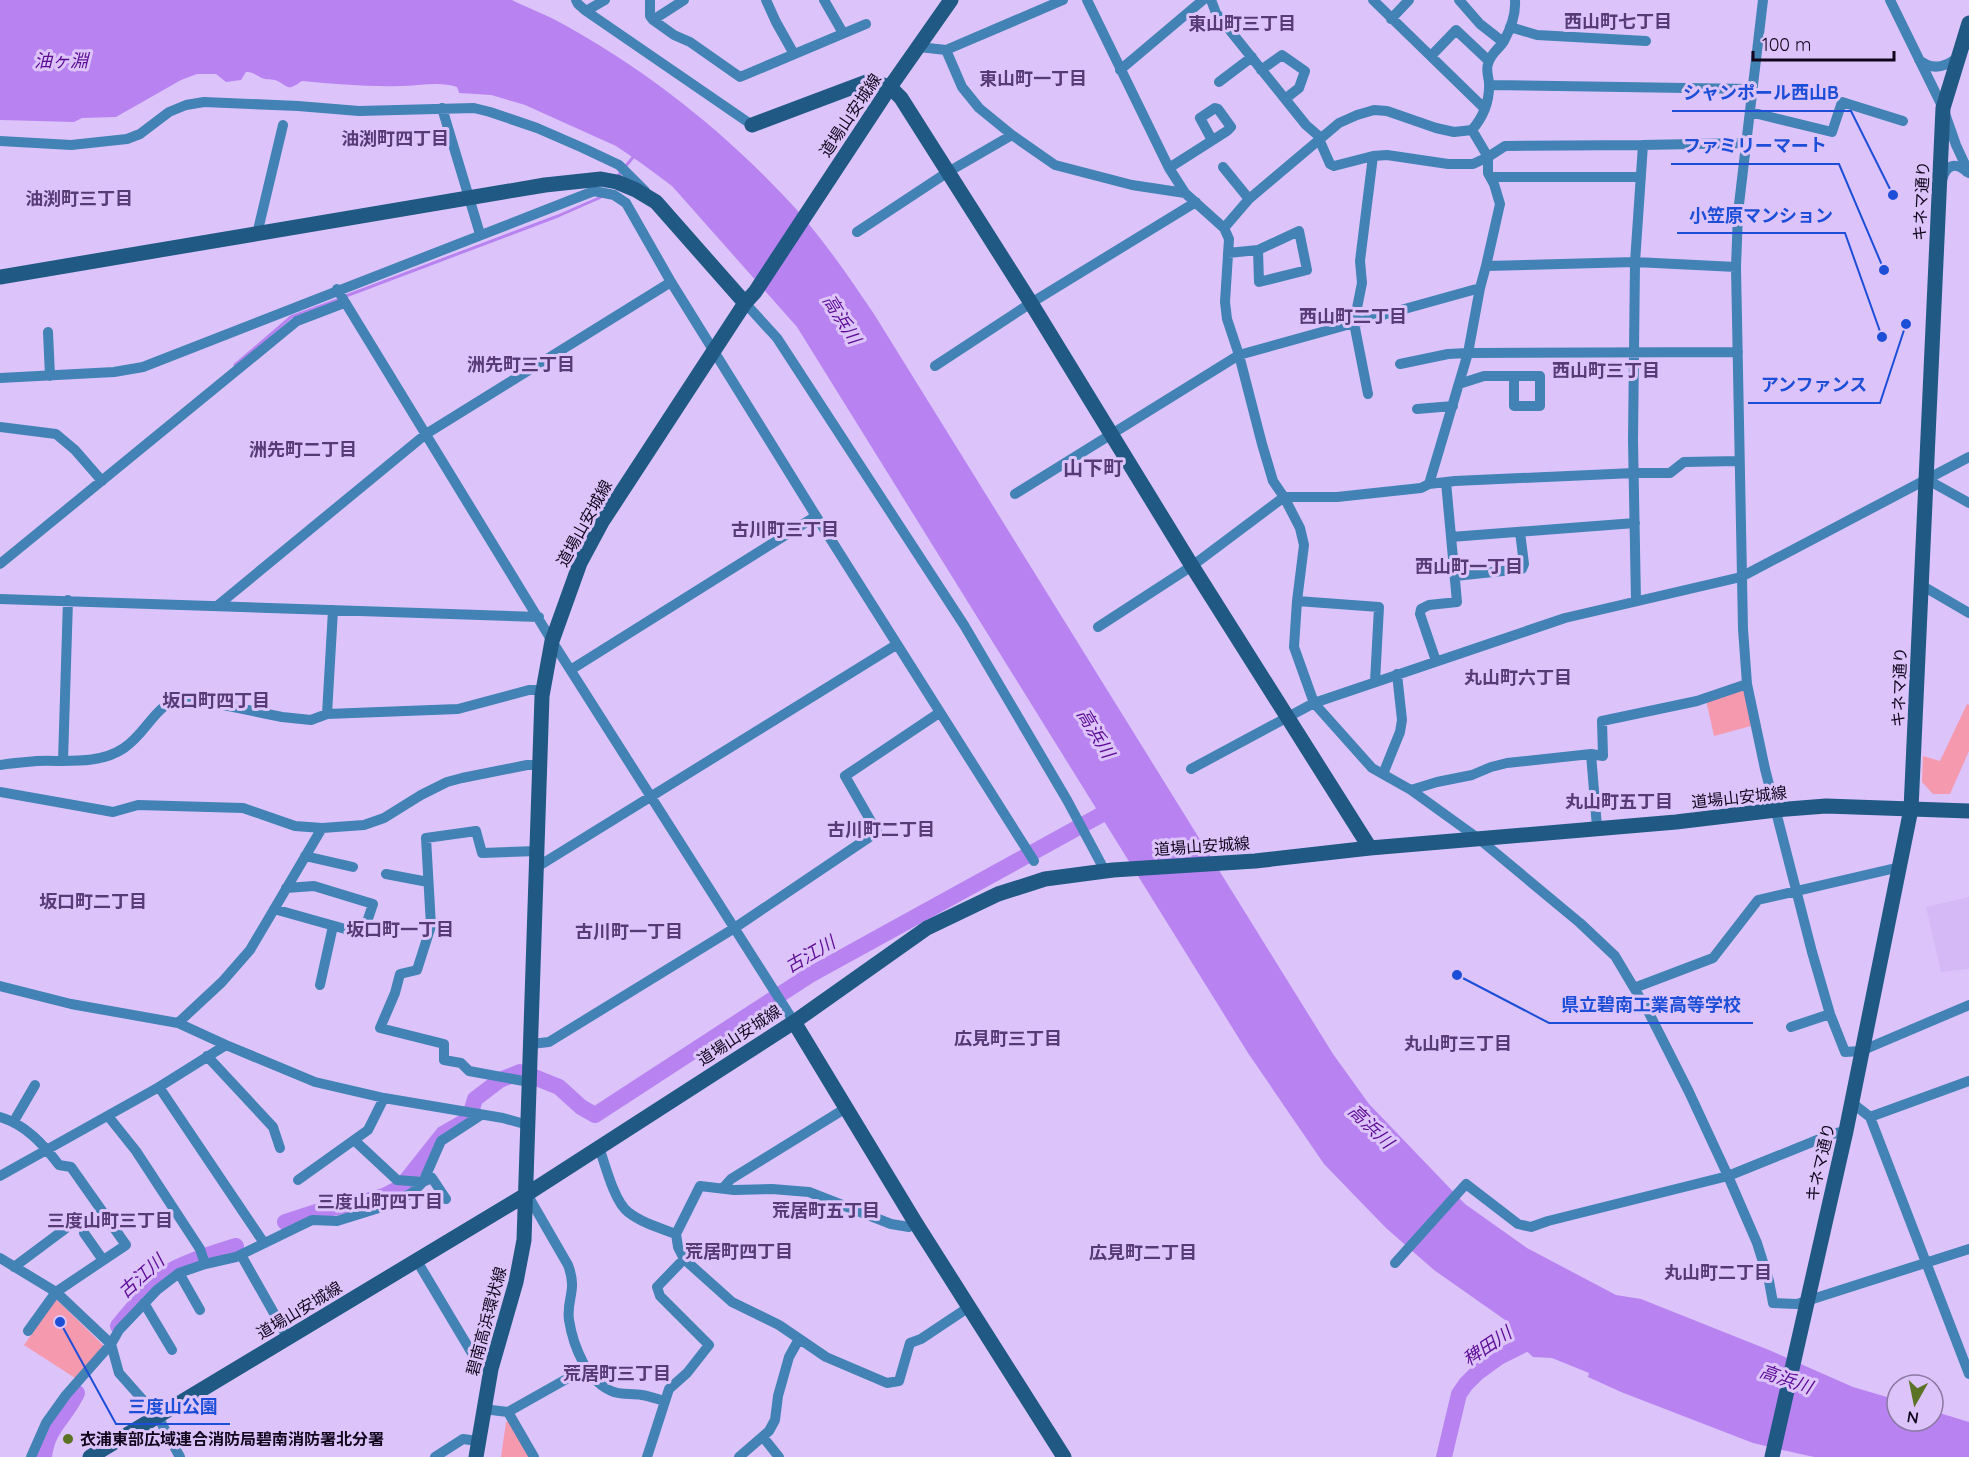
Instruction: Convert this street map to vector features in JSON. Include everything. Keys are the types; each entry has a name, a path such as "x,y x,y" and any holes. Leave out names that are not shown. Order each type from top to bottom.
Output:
{"street":[{"path":"576,0 586,10 752,125 869,81 890,87 901,98 1370,848"},
{"path":"586,10 605,0"},
{"path":"650,0 650,16 653,20 674,35 690,42 740,77 866,24"},
{"path":"653,20 684,0"},
{"path":"766,0 794,54"},
{"path":"824,0 843,33"},
{"name":"道場山安城線","path":"526,1194 539,765 543,690 552,641 580,563 602,522 890,87 951,0"},
{"path":"919,47 945,50 1062,0"},
{"path":"1087,0 1169,168 1185,193 1224,228 1229,238 1225,302 1227,319 1273,481 1300,528 1304,545 1294,647 1314,703 1372,768 1411,790 1479,838 1581,923 1614,956 1649,1014 1728,1176 1757,1243 1769,1281 1773,1303 1797,1304 1969,1249"},
{"path":"1120,70 1203,0"},
{"path":"1210,0 1216,13 1261,70 1306,125 1320,138 1330,164 1334,166 1373,156 1387,155 1473,164 1505,146 1643,146 1746,142"},
{"path":"1373,0 1485,109"},
{"path":"1391,20 1409,0"},
{"path":"1459,0 1480,24 1503,42"},
{"path":"1472,130 1488,105 1487,65 1510,27 1515,12 1515,0"},
{"path":"1763,0 1746,142 1736,267 1741,577 1747,684 1762,759 1830,1014 1845,1052 1861,1051 1969,1005"},
{"path":"1890,0 1943,108 1969,174"},
{"path":"1510,27 1537,35 1646,41"},
{"name":"キネマ通り","path":"1772,1457 1846,1131 1911,809 1943,108 1968,28"},
{"path":"1431,56 1456,30 1489,61"},
{"path":"945,50 962,87 979,108 1012,135 1055,165 1132,185 1185,193"},
{"path":"1261,70 1282,56 1305,71 1299,88 1285,99"},
{"path":"1919,59 1929,66 1943,67 1959,56"},
{"path":"1219,82 1252,57"},
{"path":"1489,84 1752,89"},
{"path":"0,141 71,145 127,139 140,134 169,112 186,105 204,102 359,111 474,108 537,128 619,165 750,298 964,625 1109,871"},
{"path":"1750,112 1832,132 1842,102 1903,121"},
{"path":"442,108 480,234"},
{"path":"1224,228 1249,199 1320,138 1339,123 1357,115 1374,110 1387,111 1436,128 1454,132 1472,130"},
{"path":"257,234 284,126"},
{"path":"1429,484 1468,353 1480,288 1500,204 1488,173 1488,157 1472,130"},
{"path":"857,232 948,172 1012,135"},
{"path":"1169,168 1212,140"},
{"path":"1956,145 1969,148"},
{"path":"1636,601 1635,262 1643,146"},
{"path":"1368,394 1354,323 1362,283 1360,261 1373,156"},
{"path":"1940,189 1944,173 1949,168 1955,165 1960,166 1969,174"},
{"path":"1223,167 1249,199"},
{"path":"1491,177 1641,177"},
{"path":"0,277 545,185 601,179 617,182 656,202"},
{"path":"0,378 114,372 143,367 594,191 615,195 626,203 671,282 816,516 1034,861"},
{"path":"935,366 1031,303 1196,202"},
{"path":"1228,253 1258,250 1299,231 1307,270 1259,282 1258,250"},
{"path":"1486,266 1635,262 1736,267"},
{"path":"217,606 426,434 671,282"},
{"path":"1015,494 1239,355 1480,288"},
{"path":"337,290 552,641 572,669 915,1222 1064,1457"},
{"path":"0,564 297,321 344,303"},
{"path":"48,332 50,376"},
{"path":"1400,364 1448,354 1468,353 1737,352"},
{"path":"1460,384 1484,375 1514,375"},
{"path":"1417,409 1453,406"},
{"path":"0,427 56,434 75,450 102,481"},
{"path":"1191,769 1314,703 1436,660 1565,618 1741,577 1969,457"},
{"path":"1098,627 1192,566 1284,497 1337,497 1421,488 1429,484 1446,482 1670,473 1683,462 1739,461"},
{"path":"1926,479 1969,503"},
{"path":"1436,660 1420,614 1421,609 1428,605 1457,602 1446,482"},
{"path":"572,669 816,516"},
{"path":"1452,537 1635,523"},
{"path":"1455,576 1522,569 1524,564 1520,532"},
{"path":"1921,585 1969,613"},
{"path":"0,599 539,617"},
{"path":"63,761 68,600"},
{"path":"1297,601 1379,607 1375,682"},
{"path":"327,714 333,610"},
{"path":"537,867 896,645"},
{"path":"1383,774 1400,732 1402,720 1397,674"},
{"path":"1411,790 1437,782 1472,776 1499,765 1591,754 1603,756 1602,721 1697,700 1747,684"},
{"path":"0,765 97,758 125,748 171,700 184,697 282,717 311,720 327,714 458,708 529,690 543,690"},
{"path":"531,1044 549,1042 733,929 878,832 845,776 939,713"},
{"path":"1591,754 1597,827"},
{"path":"0,792 113,812 138,805 243,808 295,826 322,828 364,825 384,818 447,782 527,765 539,765"},
{"name":"道場山安城線","path":"90,1457 526,1194 793,1022 927,928 998,894 1046,879 1109,871 1255,861 1370,848 1676,822 1776,810 1826,806 1969,811"},
{"path":"178,1023 233,971 250,950 322,828"},
{"path":"529,1082 469,1071 462,1063 444,1060 444,1044 380,1028 400,975 417,970 431,926 426,837 476,831 483,853 537,851"},
{"path":"305,856 353,867"},
{"path":"1634,988 1713,958 1758,900 1900,867"},
{"path":"386,874 428,882"},
{"path":"274,909 363,934 372,904 314,886 286,888"},
{"path":"320,985 333,926"},
{"path":"0,986 71,1004 178,1023 315,1082 384,1098 503,1118 528,1125"},
{"path":"1791,1027 1830,1014"},
{"path":"0,1176 159,1088 226,1045"},
{"path":"207,1056 273,1127 280,1148"},
{"path":"1870,1118 1969,1081"},
{"path":"14,1121 35,1085"},
{"path":"159,1088 264,1243"},
{"path":"298,1180 368,1130 384,1098"},
{"path":"1851,1102 1870,1118 1969,1374"},
{"path":"723,1188 731,1179 846,1108"},
{"path":"423,1182 441,1141 481,1115"},
{"path":"108,1116 136,1150 201,1249 205,1264"},
{"path":"0,1117 14,1121 48,1150 59,1165 70,1167 126,1245 56,1292 28,1331"},
{"path":"1398,1260 1466,1184 1518,1224 1531,1227 1728,1176 1832,1134 1846,1131"},
{"path":"354,1140 397,1180 423,1182"},
{"path":"599,1147 619,1200 627,1211 643,1221 676,1234"},
{"path":"31,1457 46,1423 66,1395 144,1303 179,1273 241,1255 312,1220 337,1221 395,1203 432,1178 447,1199"},
{"path":"915,1222 909,1227 891,1224 809,1192 772,1189 734,1190 700,1186 676,1234 678,1247 684,1259 732,1302 779,1325 825,1357 887,1383 899,1381 910,1343 921,1339 969,1307"},
{"path":"526,1194 573,1277 569,1318 580,1357 586,1368 596,1381 616,1392 664,1401"},
{"name":"碧南高浜環状線","path":"476,1457 491,1369 516,1282 524,1240 526,1194"},
{"path":"14,1268 65,1229"},
{"path":"84,1233 103,1260"},
{"path":"241,1255 288,1338"},
{"path":"0,1258 56,1292 111,1344 119,1374 158,1417 180,1457"},
{"path":"647,1457 669,1389 687,1373 709,1345 660,1296 657,1287 684,1259"},
{"path":"417,1261 478,1365 491,1369"},
{"path":"179,1273 200,1310"},
{"path":"144,1303 172,1350"},
{"path":"739,1457 769,1431 775,1420 778,1396 789,1357 799,1340"},
{"path":"483,1409 508,1412 586,1368"},
{"path":"508,1412 534,1457"},
{"path":"763,1437 779,1457"},
{"path":"435,1457 463,1439 478,1441"}],"shaded area":[{"path":"1742,690 1746,693 1751,726 1714,736 1706,700"},
{"path":"1967,704 1969,705 1969,751 1950,794 1933,794 1922,782 1923,756 1940,761"},
{"path":"1969,897 1969,969 1941,972 1926,907"},
{"path":"56,1299 104,1346 75,1378 24,1345"},
{"path":"512,1419 534,1457 501,1457 506,1422"}],"water":[{"path":"0,0 512,0 561,23 621,59 679,100 733,146 783,195 820,238 874,314 1333,1054 1369,1104 1465,1204 1527,1248 1616,1295 1641,1299 1769,1350 1853,1387 1885,1396 1885,1433 1945,1433 1945,1415 1969,1422 1969,1457 1814,1457 1753,1443 1621,1392 1588,1377 1589,1373 1552,1358 1533,1357 1507,1333 1508,1322 1434,1270 1386,1228 1324,1164 1248,1053 797,327 672,186 616,146 525,105 491,95 459,93 457,87 443,84 376,86 302,81 297,85 287,87 275,80 263,79 250,72 246,72 241,80 226,82 216,74 197,74 181,80 116,117 82,118 74,122 0,120"}],"waterway":[{"path":"617,177 634,156"},
{"path":"346,296 558,216 602,196"},
{"path":"235,365 291,317 340,299"},
{"name":"古江川","path":"534,1077 559,1087 581,1107 595,1115 810,975 1117,806"},
{"name":"古江川","path":"285,1222 325,1209 361,1203 384,1196 401,1187 443,1134 469,1119 475,1099 500,1080 520,1072"},
{"name":"古江川","path":"118,1326 168,1273 189,1262 236,1246"},
{"name":"稗田川","path":"1444,1457 1459,1394 1466,1384 1499,1357 1541,1336"},
{"name":"古江川","path":"44,1457 53,1430 77,1393"}],"place":[{"name":"シャンポール西山B","path":"1893,195"},
{"name":"ファミリーマート","path":"1884,270"},
{"name":"アンファンス","path":"1906,324"},
{"name":"小笠原マンション","path":"1882,337"},
{"name":"県立碧南工業高等学校","path":"1457,975"},
{"name":"三度山公園","path":"60,1322"},
{"name":"衣浦東部広域連合消防局碧南消防署北分署","path":"68,1439"}],"district":[{"name":"西山町七丁目","path":"1618,21"},
{"name":"東山町三丁目","path":"1242,23"},
{"name":"東山町一丁目","path":"1033,78"},
{"name":"油渕町四丁目","path":"395,138"},
{"name":"油渕町三丁目","path":"79,198"},
{"name":"西山町二丁目","path":"1353,316"},
{"name":"洲先町三丁目","path":"521,364"},
{"name":"西山町三丁目","path":"1606,370"},
{"name":"洲先町二丁目","path":"303,449"},
{"name":"山下町","path":"1093,467"},
{"name":"古川町三丁目","path":"785,529"},
{"name":"西山町一丁目","path":"1469,566"},
{"name":"丸山町六丁目","path":"1518,677"},
{"name":"坂口町四丁目","path":"216,700"},
{"name":"丸山町五丁目","path":"1619,801"},
{"name":"古川町二丁目","path":"881,829"},
{"name":"坂口町二丁目","path":"93,901"},
{"name":"坂口町一丁目","path":"400,929"},
{"name":"古川町一丁目","path":"629,931"},
{"name":"広見町三丁目","path":"1008,1038"},
{"name":"丸山町三丁目","path":"1458,1043"},
{"name":"三度山町四丁目","path":"380,1201"},
{"name":"荒居町五丁目","path":"826,1210"},
{"name":"三度山町三丁目","path":"110,1220"},
{"name":"荒居町四丁目","path":"739,1251"},
{"name":"広見町二丁目","path":"1143,1252"},
{"name":"丸山町二丁目","path":"1718,1272"},
{"name":"荒居町三丁目","path":"617,1373"}],"water label":[{"name":"油ヶ淵","path":"61,60"},
{"name":"高浜川","path":"842,319"},
{"name":"高浜川","path":"1096,733"},
{"name":"高浜川","path":"1371,1126"},
{"name":"高浜川","path":"1786,1379"}]}
